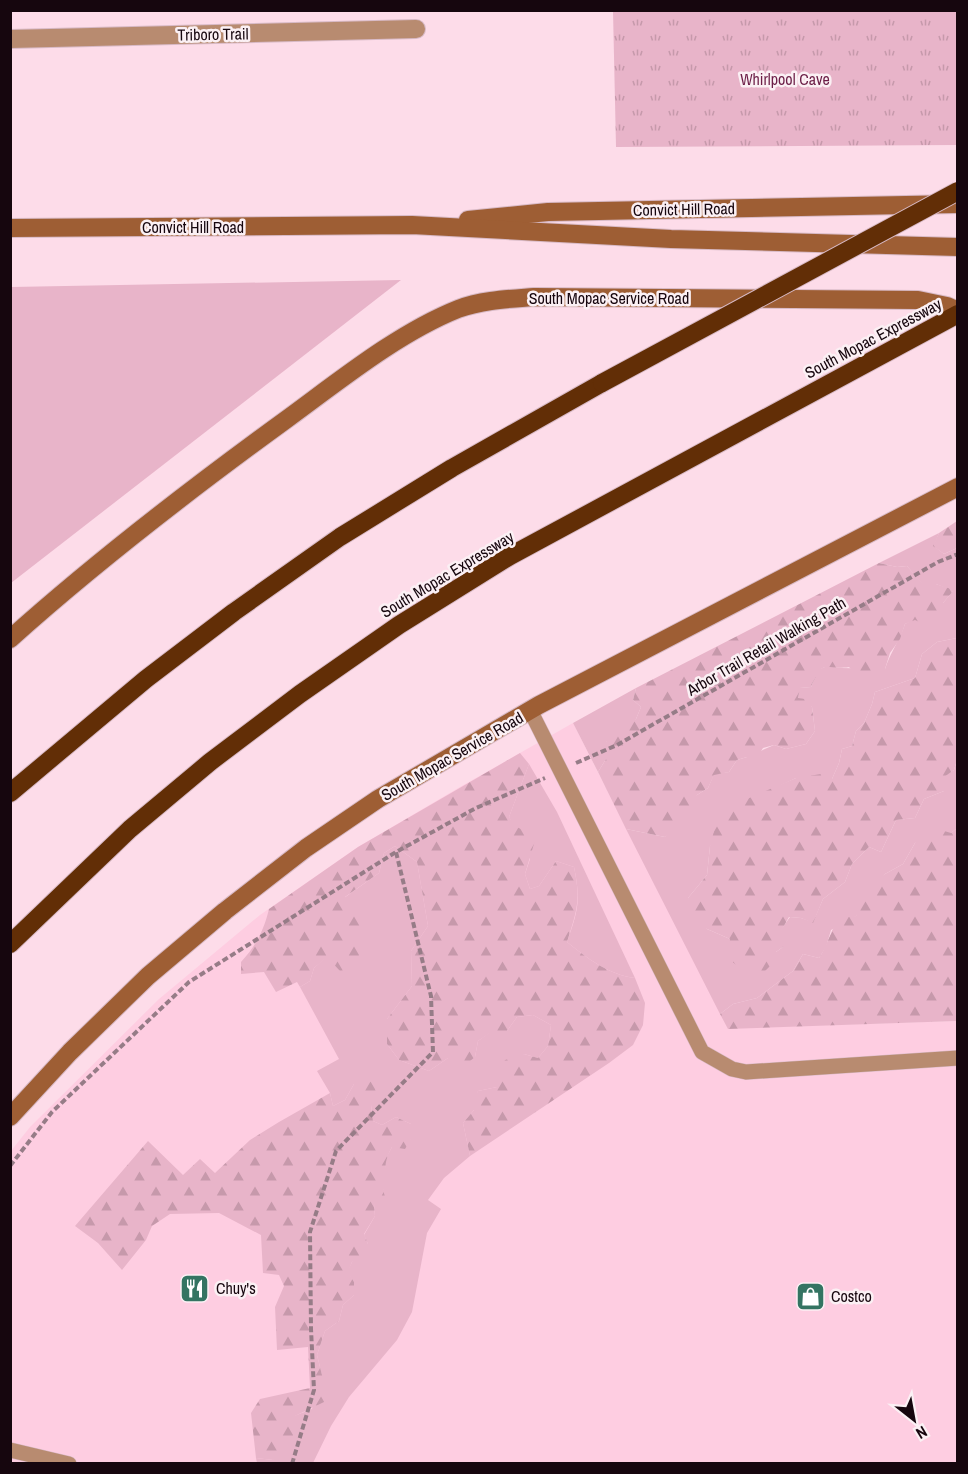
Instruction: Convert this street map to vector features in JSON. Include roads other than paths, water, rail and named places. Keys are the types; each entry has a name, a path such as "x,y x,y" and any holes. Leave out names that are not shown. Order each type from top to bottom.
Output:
{"highway":[{"path":"10,793 146,679 234,612 331,544 452,468 602,383 957,191"},
{"name":"South Mopac Expressway","path":"10,944 130,830 210,762 300,694 390,631 510,556 957,312"}],"street":[{"name":"Triboro Trail","path":"10,39 416,29"},
{"name":"Convict Hill Road","path":"412,225 548,212 957,204"},
{"name":"Convict Hill Road","path":"10,228 412,225 671,239 957,247"},
{"name":"South Mopac Service Road","path":"10,639 116,548 237,455 339,381 408,335 460,309 498,300 534,297 918,300 947,306 957,312"},
{"name":"South Mopac Service Road","path":"10,1117 70,1052 148,976 225,910 306,848 378,799 530,710 957,488"}],"lane":[{"path":"530,710 702,1052 732,1069 746,1072 957,1058"},
{"path":"10,1450 69,1464"}],"place":[{"name":"Chuy's","path":"195,1288"},
{"name":"Costco","path":"810,1296"}],"park label":[{"name":"Whirlpool Cave","path":"785,79"}]}
